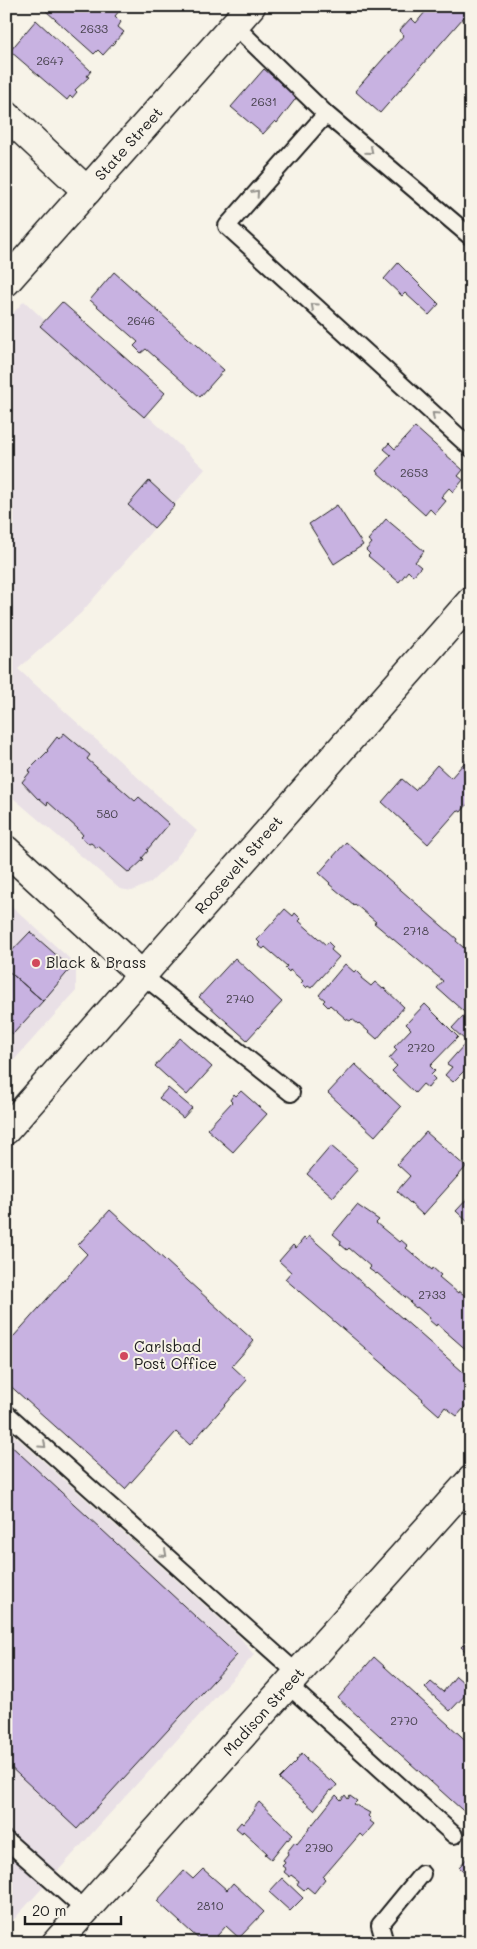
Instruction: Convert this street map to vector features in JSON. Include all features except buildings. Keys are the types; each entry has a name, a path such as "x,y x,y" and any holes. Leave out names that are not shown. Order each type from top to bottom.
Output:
{"street":[{"name":"State Street","path":"6,282 243,16"},
{"path":"6,115 87,191"},
{"name":"Roosevelt Street","path":"6,1130 471,601"},
{"path":"6,850 142,975"},
{"name":"Madison Street","path":"56,1943 468,1488"}],"lane":[{"path":"243,16 326,114 471,237"},
{"path":"326,114 227,226 471,448"},
{"path":"142,975 291,1093"},
{"path":"6,1412 293,1680 454,1835"},
{"path":"6,1840 86,1911"},
{"path":"385,1943 380,1925 422,1874"}],"shaded area":[{"path":"24,301 205,469 81,613 18,669 197,831 175,859 150,883 132,891 120,889 6,792 6,321"},
{"path":"6,901 70,959 76,971 76,991 6,1069"},
{"path":"6,1428 239,1636 254,1655 6,1928"}],"place":[{"name":"Black & Brass","path":"36,963"},
{"name":"Carlsbad Post Office","path":"124,1356"}]}
